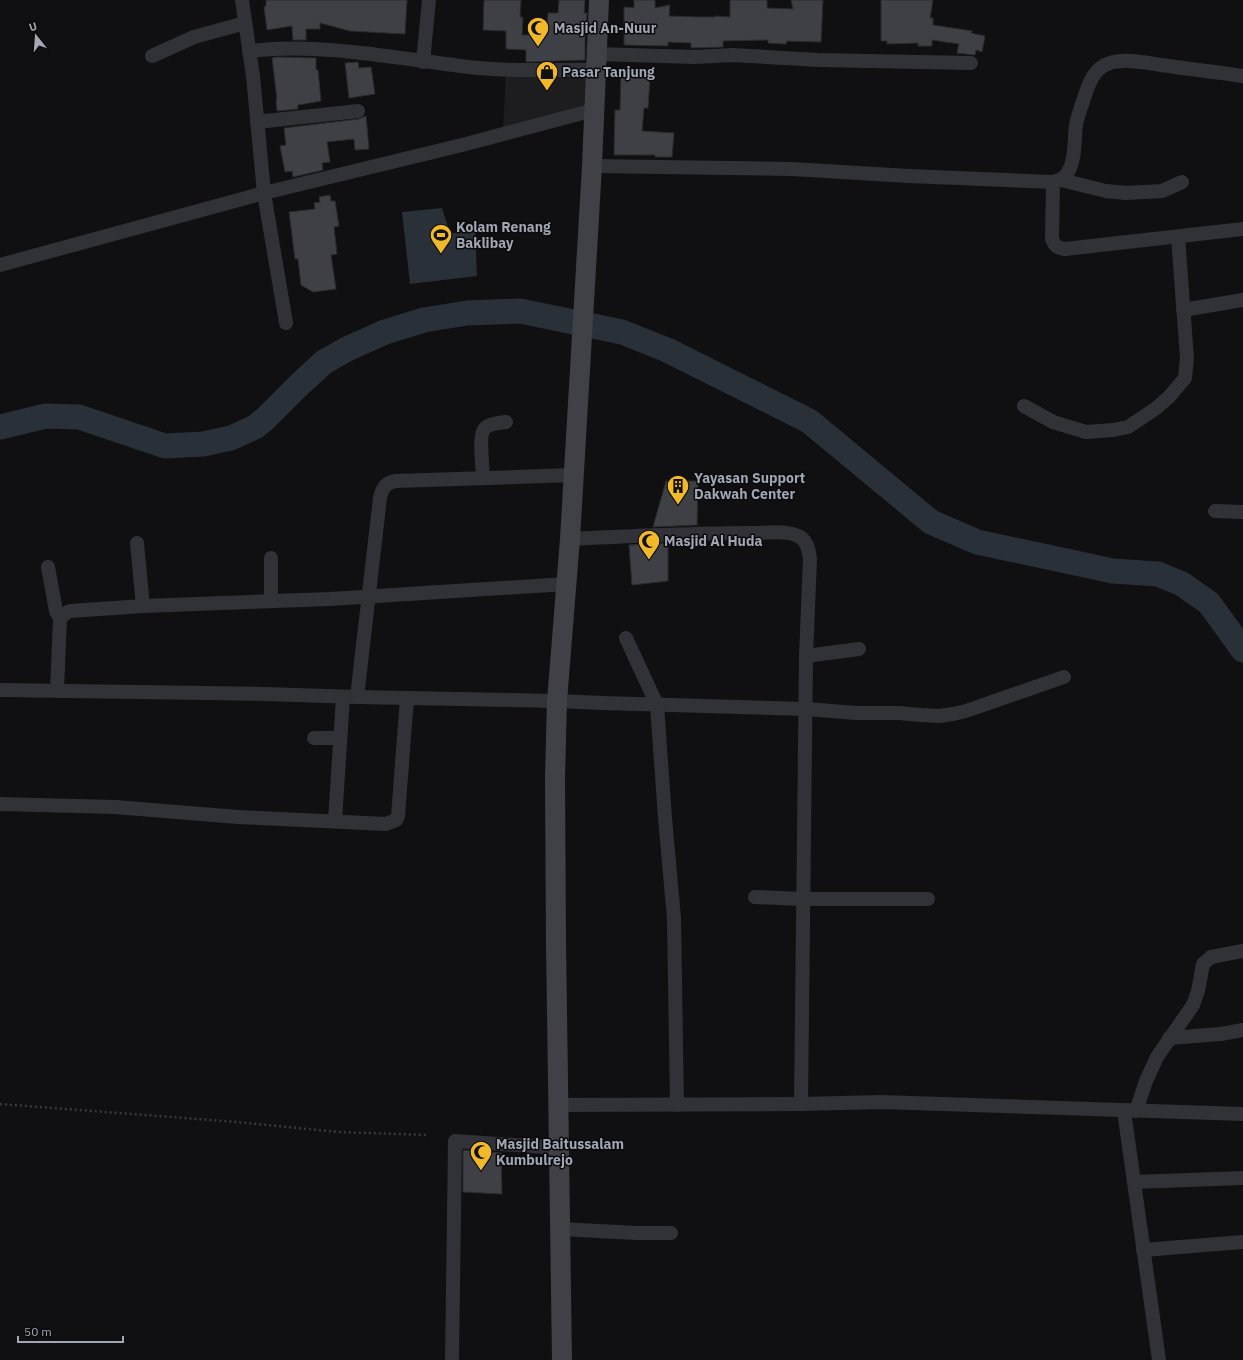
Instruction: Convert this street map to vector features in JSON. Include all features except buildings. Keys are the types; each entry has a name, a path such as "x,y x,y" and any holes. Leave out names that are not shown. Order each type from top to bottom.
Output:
{"main road":[{"path":"562,1360 555,842 557,701 570,539 578,380 592,166 599,0"}],"street":[{"path":"242,0 253,76 264,193 286,323"},
{"path":"422,62 429,0"},
{"path":"152,56 194,37 245,23"},
{"path":"249,51 312,48 422,62 511,71 569,69 596,62 732,55 818,60 971,63"},
{"path":"1057,181 1067,174 1073,158 1076,123 1090,82 1096,71 1103,65 1120,61 1141,62 1243,76"},
{"path":"0,266 264,193 462,145 594,110"},
{"path":"257,122 358,111"},
{"path":"592,166 792,169 909,176 1057,181 1106,191 1126,193 1162,191 1182,182"},
{"path":"1057,181 1052,239 1054,245 1058,248 1065,249 1243,229"},
{"path":"1024,406 1053,422 1086,432 1113,430 1128,426 1155,409 1170,397 1185,378 1187,358 1178,237"},
{"path":"1183,310 1243,300"},
{"path":"483,478 481,436 483,429 488,426 506,422"},
{"path":"358,697 380,498 381,491 384,486 390,482 396,481 573,475"},
{"path":"1215,511 1243,512"},
{"path":"570,539 736,533 788,533 798,536 804,541 808,548 810,559 806,656 801,1104"},
{"path":"137,543 143,606"},
{"path":"271,558 271,601"},
{"path":"48,568 56,611 60,618 57,691"},
{"path":"60,618 70,611 143,606 368,596 566,584"},
{"path":"626,638 657,705 674,918 677,1105"},
{"path":"806,656 859,649"},
{"path":"0,690 557,701 806,709 856,713 922,715 953,714 1064,676"},
{"path":"335,821 343,697"},
{"path":"0,804 115,807 238,816 386,824 396,820 398,816 407,698"},
{"path":"314,738 340,738"},
{"path":"755,897 804,899 928,899"},
{"path":"1159,1360 1134,1182 1130,1111 1157,1057 1193,1005 1198,991 1203,964 1212,957 1243,950"},
{"path":"1169,1038 1221,1034 1243,1030"},
{"path":"558,1105 801,1104 888,1102 1243,1114"},
{"path":"452,1360 455,1141 559,1148"},
{"path":"1134,1182 1243,1178"},
{"path":"560,1229 637,1233 671,1233"},
{"path":"1143,1250 1243,1242"}],"path":[{"path":"0,1104 237,1122 338,1132 427,1135"}],"shaded area":[{"name":"Pasar Tanjung","path":"506,73 590,75 588,105 503,128"},
{"name":"Kolam Renang Baklibay","path":"442,208 450,233 475,232 477,276 410,284 402,212"}],"waterway":[{"path":"0,427 46,416 79,417 165,446 203,444 231,438 255,427 265,419 324,362 347,349 385,332 424,320 467,313 520,311 622,332 667,350 809,421 931,522 977,542 1113,571 1158,574 1182,584 1209,603 1243,650"}],"place":[{"name":"Masjid An-Nuur","path":"538,48"},
{"name":"Pasar Tanjung","path":"547,92"},
{"name":"Kolam Renang Baklibay","path":"441,254"},
{"name":"Yayasan Support Dakwah Center","path":"678,506"},
{"name":"Masjid Al Huda","path":"649,560"},
{"name":"Masjid Baitussalam Kumbulrejo","path":"481,1172"}]}
